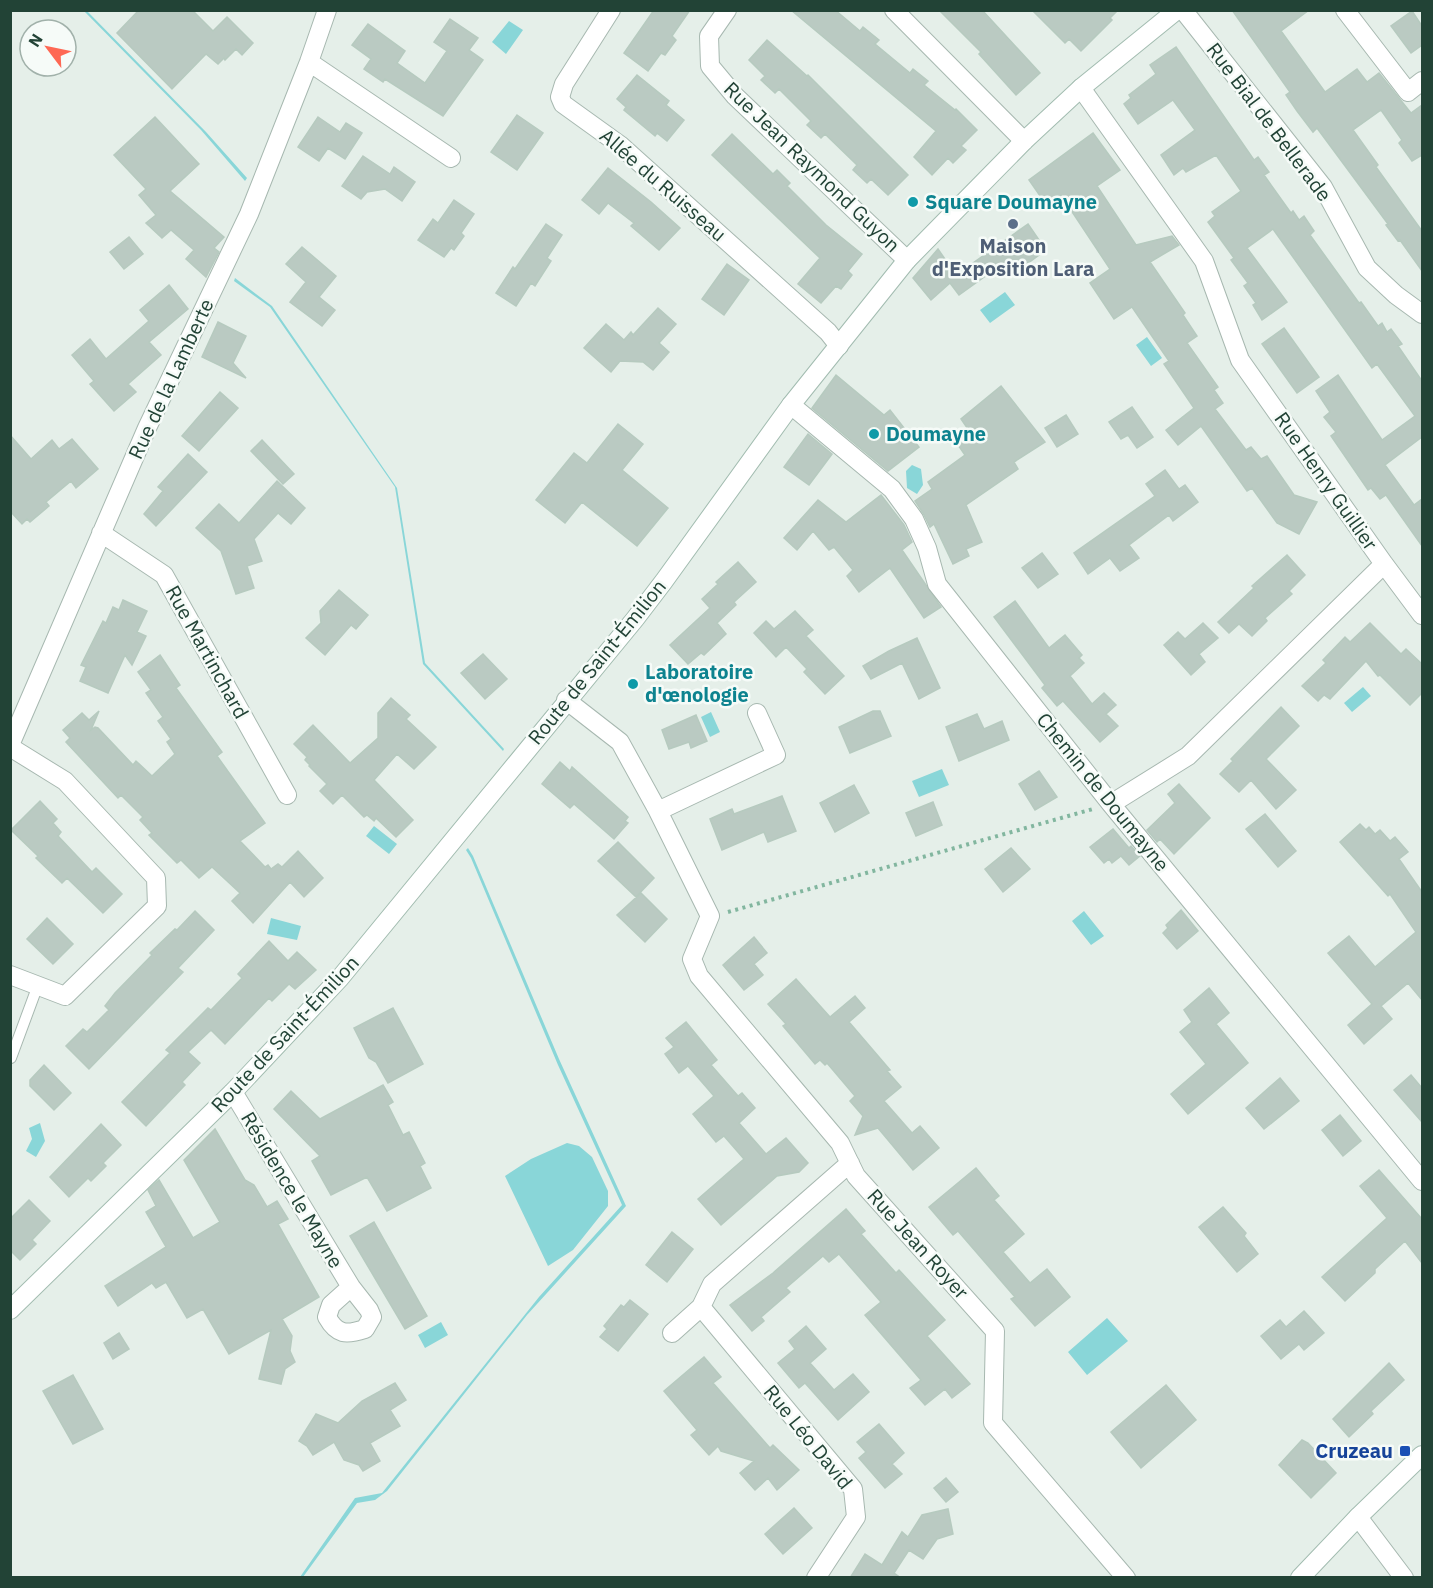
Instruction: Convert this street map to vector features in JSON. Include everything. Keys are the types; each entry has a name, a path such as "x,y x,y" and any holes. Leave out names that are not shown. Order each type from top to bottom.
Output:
{"street":[{"name":"Rue de la Lamberte","path":"10,746 147,428 249,214 327,10"},
{"name":"Allée du Ruisseau","path":"611,10 564,84 560,97 563,104 620,145 828,333 839,346"},
{"name":"Rue Jean Raymond Guyon","path":"727,10 710,36 710,66 735,96 907,260"},
{"path":"894,10 1024,141"},
{"name":"Route de Saint-Émilion","path":"10,1310 233,1092 340,978 664,581 791,405 907,260 1024,141 1081,88 1176,10"},
{"name":"Rue Bial de Bellerade","path":"1183,10 1323,186 1367,268 1396,295 1422,314"},
{"path":"1345,10 1408,92 1422,81"},
{"path":"309,62 451,158"},
{"name":"Rue Henry Guillier","path":"1081,88 1204,261 1240,360 1384,564 1188,756 1111,804"},
{"name":"Chemin de Doumayne","path":"791,405 892,489 914,519 927,548 937,584 1111,804 1422,1181"},
{"name":"Rue Martinchard","path":"101,533 164,575 287,795"},
{"path":"1384,564 1422,615"},
{"path":"566,700 620,742 658,811 710,916"},
{"path":"658,811 776,755 757,713"},
{"path":"10,746 64,781 156,878 157,906 65,996 10,975"},
{"name":"Rue Jean Royer","path":"710,916 692,959 699,976 840,1143 856,1176 995,1331 993,1423 1126,1578"},
{"name":"Résidence le Mayne","path":"233,1092 351,1287"},
{"path":"672,1334 700,1307 712,1284 850,1163"},
{"name":"Rue Léo David","path":"700,1307 853,1489 856,1517 816,1578"},
{"path":"1300,1578 1358,1516 1422,1455"},
{"path":"1358,1516 1404,1578"}],"lane":[{"path":"11,1058 38,985"}],"path":[{"path":"710,916 1111,804"}],"water":[{"path":"84,11 87,11 206,132 247,178 245,181 201,130"},
{"path":"509,21 523,30 506,54 492,42"},
{"path":"235,278 272,306 397,488 425,663 504,749 503,751 423,664 395,487 270,307 234,281"},
{"path":"1005,292 1015,305 990,323 980,310"},
{"path":"1147,337 1162,358 1151,366 1136,345"},
{"path":"912,465 921,469 923,485 917,494 907,488 906,471"},
{"path":"1363,687 1371,696 1352,712 1344,703"},
{"path":"711,712 720,732 710,737 701,717"},
{"path":"942,769 949,785 919,797 912,781"},
{"path":"374,826 397,844 389,854 366,836"},
{"path":"468,848 559,1059 626,1206 527,1315 387,1491 375,1500 357,1503 303,1577 300,1577 355,1498 382,1493 539,1297 622,1205 558,1065 466,850"},
{"path":"1084,911 1104,936 1091,945 1072,921"},
{"path":"271,918 301,926 297,940 267,934"},
{"path":"40,1123 45,1141 36,1157 26,1151 32,1139 29,1128"},
{"path":"567,1143 579,1146 592,1157 608,1191 608,1206 573,1250 548,1266 505,1176 531,1159"},
{"path":"1107,1318 1128,1341 1087,1375 1068,1352"},
{"path":"441,1322 448,1335 425,1348 418,1335"}],"building":[{"path":"139,10 192,10 213,31 227,17 253,43 242,55 236,49 218,64 206,54 172,89 117,33"},
{"path":"654,10 690,10 672,36 676,40 665,55 661,53 648,71 624,53"},
{"path":"791,10 835,10 860,31 863,27 879,40 875,44 910,73 913,69 928,81 924,85 956,109 977,130 961,146 966,150 953,163 948,158 932,175 914,157 936,131"},
{"path":"939,10 982,10 1040,73 1016,95 979,54 981,52"},
{"path":"1032,10 1118,10 1110,18 1112,20 1081,51 1069,39 1065,43"},
{"path":"1232,10 1309,10 1281,31 1325,92 1357,69 1367,82 1379,73 1411,113 1422,105 1422,155 1412,161 1399,143 1402,140 1381,110 1353,130 1378,165 1376,167 1422,231 1422,271 1317,128 1313,132 1297,111 1286,95 1290,92"},
{"path":"1412,11 1422,26 1422,45 1411,53 1391,26"},
{"path":"450,19 478,38 469,50 483,60 443,116 385,79 383,82 364,69 371,59 352,45 368,24 405,51 397,63 425,83 447,51 434,42"},
{"path":"767,40 808,75 908,175 888,195 871,179 867,183 853,170 857,165 825,134 821,138 807,125 811,121 779,89 775,93 761,80 765,76 749,60"},
{"path":"1176,47 1254,160 1258,157 1269,172 1264,175 1291,213 1293,211 1299,220 1304,216 1314,231 1310,235 1359,303 1361,302 1378,326 1382,323 1387,332 1391,329 1402,344 1398,346 1422,381 1422,437 1385,465 1414,505 1422,499 1422,546 1386,495 1380,499 1371,488 1368,490 1331,436 1336,432 1324,417 1330,412 1316,391 1338,375 1382,440 1415,416 1377,364 1372,368 1273,229 1247,248 1287,302 1262,320 1253,305 1256,303 1244,286 1248,283 1231,260 1234,258 1208,222 1215,216 1212,212 1241,191 1216,155 1186,172 1183,168 1174,175 1161,155 1195,130 1173,100 1138,124 1124,104 1131,98 1129,95 1156,74 1150,65"},
{"path":"637,75 669,101 666,105 684,120 667,141 657,133 655,136 624,110 626,107 617,99"},
{"path":"517,115 543,133 517,170 491,152"},
{"path":"155,117 199,164 170,191 224,237 214,248 219,252 206,277 186,259 194,250 171,230 162,238 146,223 156,215 139,195 146,189 114,155"},
{"path":"318,117 340,132 346,123 362,133 345,159 328,148 319,161 298,147"},
{"path":"1093,133 1120,170 1097,186 1136,245 1172,236 1179,245 1150,262 1185,313 1183,315 1197,336 1187,343 1218,387 1214,390 1223,403 1215,409 1246,450 1251,447 1261,459 1267,456 1294,495 1317,502 1299,534 1277,523 1252,488 1247,491 1201,426 1178,445 1166,430 1194,408 1164,364 1169,361 1132,307 1114,319 1090,283 1110,269 1061,195 1047,206 1029,180"},
{"path":"732,134 773,174 777,170 790,183 787,186 826,225 862,254 848,271 852,275 841,289 836,286 821,303 798,284 820,258 712,155"},
{"path":"363,156 390,174 394,167 415,182 402,201 385,189 367,192 361,199 342,186"},
{"path":"608,168 680,228 659,250 631,226 634,223 608,203 599,214 582,200"},
{"path":"454,200 474,214 461,233 464,236 454,250 451,248 444,257 418,240 433,219 438,223"},
{"path":"546,224 562,235 547,258 551,261 535,286 531,283 516,306 496,293"},
{"path":"1028,224 1046,250 1009,277 1001,265 959,295 950,283 931,300 913,278 938,249 956,275"},
{"path":"129,237 143,254 124,269 110,252"},
{"path":"302,247 336,276 319,297 335,310 322,326 290,302 306,282 286,264"},
{"path":"727,264 749,280 724,315 702,299"},
{"path":"169,285 188,309 149,342 161,355 128,384 136,392 114,411 90,384 94,381 72,355 90,339 106,359 149,321 140,310"},
{"path":"658,308 676,324 659,343 669,352 653,370 643,362 620,361 611,372 584,348 606,324 624,340 631,332 633,335"},
{"path":"218,322 246,336 233,363 246,378 202,357"},
{"path":"1284,328 1319,377 1297,393 1262,344"},
{"name":"Doumayne","path":"836,375 884,415 890,410 919,447 888,471 812,408"},
{"path":"1001,386 1045,442 1014,462 1018,469 966,505 982,542 966,549 969,556 953,564 934,524 930,527 915,501 932,489 928,482 965,455 958,445 972,435 961,419"},
{"path":"220,392 238,408 199,451 182,436"},
{"path":"1132,407 1153,437 1137,448 1128,435 1121,439 1109,422"},
{"path":"1066,415 1078,434 1057,447 1045,428"},
{"path":"618,424 643,444 622,470 668,508 637,546 582,502 565,523 536,500 574,453 587,463"},
{"path":"808,434 832,454 809,485 784,467"},
{"path":"10,435 31,459 52,440 59,449 72,439 98,469 76,488 71,481 46,502 49,506 30,522 27,519 22,524 10,511"},
{"path":"262,440 294,474 283,484 251,451"},
{"path":"188,454 207,472 156,526 144,514 163,491 158,487"},
{"path":"1165,470 1179,489 1185,485 1198,502 1173,521 1169,515 1129,545 1139,558 1120,571 1110,558 1088,574 1074,553 1155,496 1146,484"},
{"path":"277,481 305,508 291,524 278,513 254,539 262,561 247,566 254,588 236,594 221,551 196,528 219,504 239,523"},
{"path":"881,495 904,525 912,542 902,550 941,607 924,618 890,568 859,592 847,576 853,570 834,547 829,550 813,531 797,550 784,538 818,500 846,522"},
{"path":"1042,553 1058,574 1038,588 1022,568"},
{"path":"1287,555 1305,575 1289,591 1292,594 1265,618 1267,621 1252,636 1239,624 1229,633 1218,622 1254,588 1252,586"},
{"path":"738,562 756,582 734,602 736,605 717,623 726,634 704,655 701,653 688,664 670,645 710,608 702,599 718,584 716,582"},
{"path":"339,590 368,615 356,629 351,625 325,655 306,638 321,623 320,611"},
{"path":"123,600 147,611 137,632 146,636 132,665 125,655 108,693 80,681 86,667 81,665 103,621 106,623 113,607 119,610"},
{"path":"1015,601 1049,648 1065,635 1082,655 1079,658 1084,663 1070,676 1092,704 1104,693 1116,705 1106,714 1118,726 1100,742 1063,701 1057,706 1042,688 1045,685 994,617"},
{"path":"795,611 813,630 806,636 844,676 825,694 804,672 807,669 786,647 776,657 754,633 766,621 774,629"},
{"path":"1203,623 1218,638 1199,654 1205,662 1191,675 1164,645 1178,632 1185,639"},
{"path":"1370,623 1401,654 1406,649 1422,664 1422,693 1410,705 1380,675 1378,676 1366,661 1330,699 1324,695 1318,701 1302,686 1326,663 1323,660 1345,637 1350,642"},
{"path":"917,638 940,688 919,699 902,663 871,679 863,666"},
{"path":"483,654 507,679 485,699 461,673"},
{"path":"160,655 180,685 176,688 222,752 217,756 265,823 240,841 265,867 268,865 271,869 278,864 282,867 298,851 323,878 304,897 290,882 253,923 232,901 240,893 212,867 199,878 181,860 177,863 149,835 152,833 140,820 143,817 121,795 118,798 66,742 70,738 63,730 82,713 89,720 99,711 91,730 98,728 133,765 136,761 152,776 175,754 167,742 171,739 158,721 163,717 146,693 151,690 138,672"},
{"path":"391,698 410,715 406,719 436,747 414,769 397,754 374,780 413,820 396,837 376,818 374,821 367,815 364,817 342,795 333,804 320,791 327,784 309,766 305,760 307,757 294,744 313,725 350,763 378,738 378,713"},
{"path":"1281,707 1299,726 1266,759 1296,790 1276,809 1251,780 1239,792 1220,774 1233,761 1231,759"},
{"path":"873,711 880,711 891,736 850,753 839,727"},
{"path":"977,714 984,729 1002,721 1009,740 959,761 946,727"},
{"path":"696,715 707,741 691,748 689,742 669,749 662,730"},
{"path":"560,762 570,771 572,767 628,817 625,821 628,823 614,839 574,804 570,808 542,784"},
{"path":"1039,771 1057,797 1035,810 1019,784"},
{"path":"1179,784 1210,818 1174,854 1160,839 1157,842 1147,830 1175,803 1168,794"},
{"path":"854,785 869,813 835,832 820,803"},
{"path":"782,796 796,831 768,842 764,832 722,850 710,819 732,809 734,814"},
{"path":"40,801 57,819 53,823 61,832 58,836 92,872 96,868 122,894 103,913 67,878 62,883 11,830"},
{"path":"933,802 942,825 916,836 906,813"},
{"path":"1265,814 1296,851 1278,867 1246,829"},
{"path":"1360,824 1366,830 1369,827 1375,834 1380,830 1390,841 1395,837 1408,852 1399,859 1422,892 1422,1000 1408,983 1381,1006 1392,1019 1364,1044 1348,1025 1372,1004 1328,953 1349,936 1375,967 1416,932 1390,894 1388,896 1340,842"},
{"path":"1113,829 1129,848 1131,846 1140,856 1129,865 1121,856 1112,863 1109,859 1104,863 1090,847"},
{"path":"618,842 654,878 636,897 598,861"},
{"path":"1011,848 1030,869 1003,892 985,869"},
{"path":"641,893 667,919 645,942 617,915"},
{"path":"1181,910 1198,931 1177,949 1163,933 1168,928 1166,925"},
{"path":"195,911 214,930 178,968 183,972 89,1069 66,1046 83,1029 87,1032 109,1010 105,1006 115,993 152,955 150,953"},
{"path":"47,918 73,944 53,964 27,939"},
{"path":"754,937 767,953 754,964 763,975 744,990 723,965"},
{"path":"269,941 288,961 297,952 316,970 295,989 289,984 272,1001 269,998 225,1044 211,1030 188,1052 200,1063 182,1082 185,1085 146,1126 122,1102 170,1053 166,1050 208,1008 211,1010 242,978 238,974"},
{"path":"796,979 830,1017 855,996 865,1008 849,1022 890,1070 887,1071 901,1087 884,1101 912,1133 920,1126 939,1148 913,1170 878,1128 855,1135 863,1116 850,1101 855,1096 827,1063 825,1065 820,1060 815,1064 783,1026 786,1024 768,1004"},
{"path":"1209,988 1229,1013 1216,1024 1248,1063 1188,1114 1171,1094 1206,1064 1180,1032 1192,1022 1184,1010"},
{"path":"393,1008 423,1064 388,1083 376,1062 369,1058 354,1028"},
{"path":"686,1022 717,1060 711,1065 738,1096 742,1093 755,1108 739,1123 766,1154 786,1138 808,1163 799,1172 777,1176 721,1225 698,1199 744,1159 724,1136 716,1142 693,1114 714,1096 688,1066 679,1073 665,1054 674,1047 666,1038"},
{"path":"44,1065 71,1093 54,1110 30,1086 30,1080"},
{"path":"1411,1075 1422,1088 1422,1122 1394,1090"},
{"path":"1280,1078 1299,1101 1264,1129 1246,1108"},
{"path":"383,1085 393,1102 388,1105 403,1135 409,1132 425,1163 420,1166 431,1188 387,1211 367,1177 331,1195 312,1161 320,1156 274,1109 291,1091 320,1119"},
{"path":"1340,1115 1361,1141 1343,1156 1322,1130"},
{"path":"101,1124 121,1145 103,1163 106,1166 91,1181 88,1178 69,1197 50,1177"},
{"path":"215,1129 245,1180 254,1185 267,1207 277,1201 288,1219 278,1224 319,1297 282,1319 292,1336 290,1351 295,1362 285,1369 281,1384 259,1379 271,1330 229,1354 203,1309 187,1318 166,1282 156,1288 152,1283 118,1306 105,1286 166,1247 146,1212 156,1206 148,1190 159,1180 193,1238 220,1222 184,1160"},
{"path":"976,1168 999,1196 994,1200 1024,1234 1003,1252 1030,1283 1047,1269 1070,1297 1035,1326 1011,1299 1015,1297 958,1231 953,1235 929,1207"},
{"path":"1379,1170 1422,1219 1422,1263 1405,1241 1345,1301 1322,1277 1387,1218 1360,1186"},
{"path":"29,1200 50,1221 32,1240 36,1244 20,1260 10,1250 10,1219"},
{"path":"1223,1207 1246,1233 1244,1236 1258,1254 1237,1272 1199,1227"},
{"path":"846,1209 865,1231 861,1234 896,1273 899,1270 945,1320 927,1336 970,1384 952,1398 945,1389 925,1405 910,1388 921,1380 865,1315 881,1302 839,1254 829,1262 823,1256 786,1288 790,1292 761,1317 764,1321 752,1331 730,1305 773,1273"},
{"path":"374,1222 427,1316 405,1329 350,1236"},
{"path":"672,1232 693,1249 667,1282 646,1265"},
{"path":"630,1300 648,1314 618,1351 600,1337 607,1329 604,1326 621,1305 624,1307"},
{"path":"1304,1311 1324,1333 1304,1350 1299,1344 1281,1359 1261,1336 1280,1320 1286,1327"},
{"path":"806,1326 826,1349 810,1363 834,1390 853,1374 869,1392 838,1420 805,1383 799,1388 778,1363 795,1349 789,1341"},
{"path":"119,1333 129,1349 113,1359 104,1343"},
{"path":"704,1357 721,1377 713,1383 770,1448 773,1445 799,1470 777,1490 768,1478 755,1490 740,1473 754,1461 721,1451 718,1446 709,1455 691,1435 697,1430 664,1391"},
{"path":"1389,1363 1404,1380 1371,1411 1373,1414 1349,1437 1333,1419"},
{"path":"73,1375 103,1429 73,1444 43,1391"},
{"path":"395,1383 406,1400 390,1410 400,1426 370,1443 380,1461 363,1471 359,1465 344,1460 334,1442 313,1455 307,1446 299,1441 316,1414 338,1423 362,1401"},
{"path":"1166,1385 1196,1420 1141,1468 1111,1432"},
{"path":"879,1424 904,1453 892,1464 902,1474 885,1488 859,1458 866,1452 857,1442"},
{"path":"1302,1440 1308,1443 1336,1473 1311,1498 1279,1465"},
{"path":"946,1478 958,1492 946,1502 934,1488"},
{"path":"794,1508 812,1528 783,1554 765,1534"},
{"path":"948,1509 953,1534 937,1539 923,1559 909,1550 894,1573 901,1578 850,1578 865,1554 882,1565 902,1532 908,1537 922,1515"}],"place":[{"name":"Square Doumayne","path":"913,202"},
{"name":"Maison d'Exposition Lara","path":"1013,224"},
{"name":"Doumayne","path":"874,434"},
{"name":"Laboratoire d'œnologie","path":"633,684"},
{"name":"Cruzeau","path":"1405,1451"}]}
